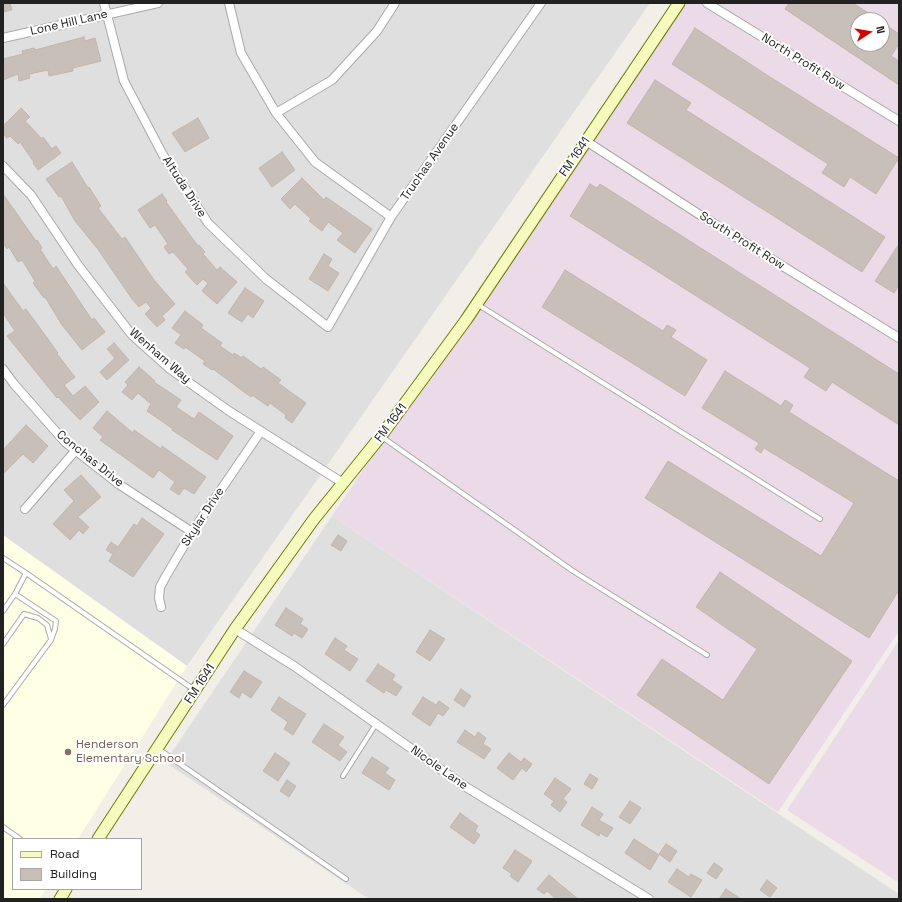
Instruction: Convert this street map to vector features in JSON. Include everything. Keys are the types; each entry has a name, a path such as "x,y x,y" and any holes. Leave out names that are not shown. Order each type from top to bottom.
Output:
{"main road":[{"name":"FM 1641","path":"99,838 235,629 314,519 381,436 477,304 679,3"},
{"path":"60,899 65,890"}],"street":[{"name":"Altuda Drive","path":"104,3 124,81 163,155 208,223 266,279 328,327"},
{"name":"Lone Hill Lane","path":"3,38 158,3"},
{"path":"229,3 241,53 276,113 315,162 392,217"},
{"path":"276,113 332,80 377,31 395,3"},
{"name":"Truchas Avenue","path":"328,327 392,217 541,3"},
{"name":"North Profit Row","path":"707,3 899,121"},
{"name":"South Profit Row","path":"586,141 698,213 899,338"},
{"name":"Wenham Way","path":"3,166 31,195 78,265 132,335 170,369 229,411 343,483"},
{"name":"Conchas Drive","path":"3,369 14,384 60,436 76,450 120,485 192,532"},
{"name":"Skylar Drive","path":"161,607 159,598 160,587 192,532 261,431"},
{"path":"25,509 76,450"},
{"name":"Nicole Lane","path":"235,629 294,666 466,787 649,899"}],"lane":[{"path":"477,304 820,519"},
{"path":"381,436 573,571 707,655"},
{"path":"3,558 195,691"},
{"path":"3,611 15,594 26,573"},
{"path":"3,705 51,640 56,621 15,594"},
{"path":"3,644 24,614 38,618 48,625 51,640"},
{"path":"343,776 377,724"},
{"path":"157,748 346,879"},
{"path":"3,827 19,838"}],"shaded area":[{"path":"3,3 650,3 187,666 3,536"},
{"path":"677,3 899,3 899,631 778,812 332,516"},
{"path":"332,516 899,894 899,899 369,899 165,762"},
{"name":"Henderson Elementary School","path":"3,535 187,666 79,838 12,838 12,890 45,890 39,899 3,899"},
{"path":"899,640 899,883 787,810"}],"building":[{"path":"3,3 10,3 12,10 3,12"},
{"path":"789,3 853,3 867,12 850,12 850,52 890,52 890,28 899,34 899,44 891,56 899,61 899,85 785,9"},
{"path":"695,28 899,158 876,194 850,177 844,187 822,173 828,164 672,64"},
{"path":"84,37 85,41 95,38 101,61 73,68 73,71 49,76 48,70 29,74 30,78 19,81 18,74 3,80 3,59 23,54 22,51 34,48 35,50"},
{"path":"655,80 691,103 686,110 885,237 862,272 627,123"},
{"path":"21,108 30,117 25,121 42,139 43,137 52,149 56,146 61,153 38,170 20,142 18,144 10,136 7,138 3,134 3,126"},
{"path":"198,118 209,138 185,152 172,133"},
{"path":"282,152 295,170 272,187 259,168"},
{"path":"72,162 101,206 98,208 122,239 125,237 154,280 175,304 162,316 165,320 157,327 145,314 151,308 146,302 139,307 132,299 97,248 75,221 61,196 59,197 46,179"},
{"path":"302,178 324,200 326,197 372,229 355,253 337,240 343,233 328,222 322,231 309,221 311,219 295,204 290,209 281,199"},
{"path":"590,184 597,188 600,184 899,374 899,425 832,382 826,391 804,377 810,368 570,216"},
{"path":"3,194 36,241 37,240 42,248 40,249 53,269 56,266 92,320 94,318 105,332 82,350 62,325 45,297 44,298 33,283 35,281 22,260 18,262 9,247 7,249 3,243"},
{"path":"162,194 167,201 166,202 198,246 199,245 205,252 203,254 217,270 220,267 237,282 217,304 202,291 208,283 203,279 197,285 185,272 188,269 173,252 169,254 164,247 168,244 155,225 150,228 138,210"},
{"path":"899,244 899,285 894,293 875,281"},
{"path":"324,254 332,259 328,266 339,273 328,291 309,279"},
{"path":"565,270 663,331 667,325 676,330 671,337 707,360 685,396 542,307"},
{"path":"3,283 23,311 26,309 75,377 64,385 73,396 85,386 99,402 80,420 58,397 57,398 7,336 15,331 3,313"},
{"path":"245,288 264,301 253,318 248,314 242,322 228,313"},
{"path":"185,311 203,325 201,328 222,343 220,346 233,355 234,353 242,358 243,356 261,369 263,367 281,380 278,383 306,403 292,423 285,418 286,415 270,403 268,406 252,395 251,397 213,369 212,370 203,364 205,361 185,347 184,349 175,343 181,335 172,328"},
{"path":"114,343 129,360 107,380 100,372 115,358 107,349"},
{"path":"139,367 155,381 154,382 181,400 176,407 194,419 199,412 233,436 217,460 172,430 173,429 147,411 151,404 138,393 132,400 122,392 128,385 125,382"},
{"path":"725,371 781,406 785,400 793,405 789,412 899,481 899,590 869,638 645,498 668,461 821,556 854,503 764,448 761,453 755,449 759,443 702,408"},
{"path":"107,411 133,433 134,430 161,449 162,446 206,477 194,494 184,488 179,495 170,489 175,482 159,470 153,478 100,440 103,437 93,428"},
{"path":"26,425 48,446 33,463 23,454 3,474 3,450"},
{"path":"81,475 101,497 78,517 89,527 83,534 79,530 70,540 53,524 74,501 64,490"},
{"path":"142,518 164,534 133,577 109,561 113,554 106,550 111,542 118,547 134,524 137,526"},
{"path":"338,535 347,541 341,551 331,545"},
{"path":"720,572 852,661 769,784 637,695 662,659 723,700 757,649 696,607"},
{"path":"286,608 303,619 300,624 308,629 302,638 294,633 292,636 275,625"},
{"path":"430,630 445,639 430,661 416,652"},
{"path":"335,638 347,646 344,650 358,659 350,671 325,654"},
{"path":"378,664 395,675 392,680 402,687 396,696 386,690 384,693 366,681"},
{"path":"244,671 262,682 251,698 242,692 239,698 230,692"},
{"path":"461,689 471,696 464,707 454,700"},
{"path":"279,697 306,714 293,735 284,729 288,722 271,710"},
{"path":"423,697 436,705 439,701 449,708 443,716 438,713 430,726 412,714"},
{"path":"324,724 344,737 338,745 347,752 340,761 312,742"},
{"path":"465,730 475,737 478,732 486,738 483,744 491,749 484,759 457,742"},
{"path":"275,753 290,763 278,781 263,771"},
{"path":"509,753 521,762 524,758 532,764 526,772 522,768 513,780 497,768"},
{"path":"372,757 389,768 385,773 395,780 389,790 362,773"},
{"path":"590,774 598,779 592,789 584,784"},
{"path":"555,778 571,789 563,799 567,802 560,812 551,805 554,801 544,794"},
{"path":"287,780 296,786 289,797 280,791"},
{"path":"630,801 641,808 630,824 619,817"},
{"path":"592,807 603,814 599,820 613,828 607,837 600,833 599,836 581,825"},
{"path":"460,813 478,826 475,831 480,835 474,844 450,827"},
{"path":"634,839 659,855 650,870 625,853"},
{"path":"666,844 677,851 670,862 659,854"},
{"path":"515,850 532,861 518,882 510,876 512,874 503,868"},
{"path":"714,863 723,869 716,879 707,873"},
{"path":"677,869 689,877 691,874 702,880 691,897 668,882"},
{"path":"549,875 578,899 556,899 547,891 544,894 537,889"},
{"path":"767,880 777,888 770,897 760,890"},
{"path":"726,889 741,899 719,899"}],"place":[{"name":"Henderson Elementary School","path":"68,752"}]}
